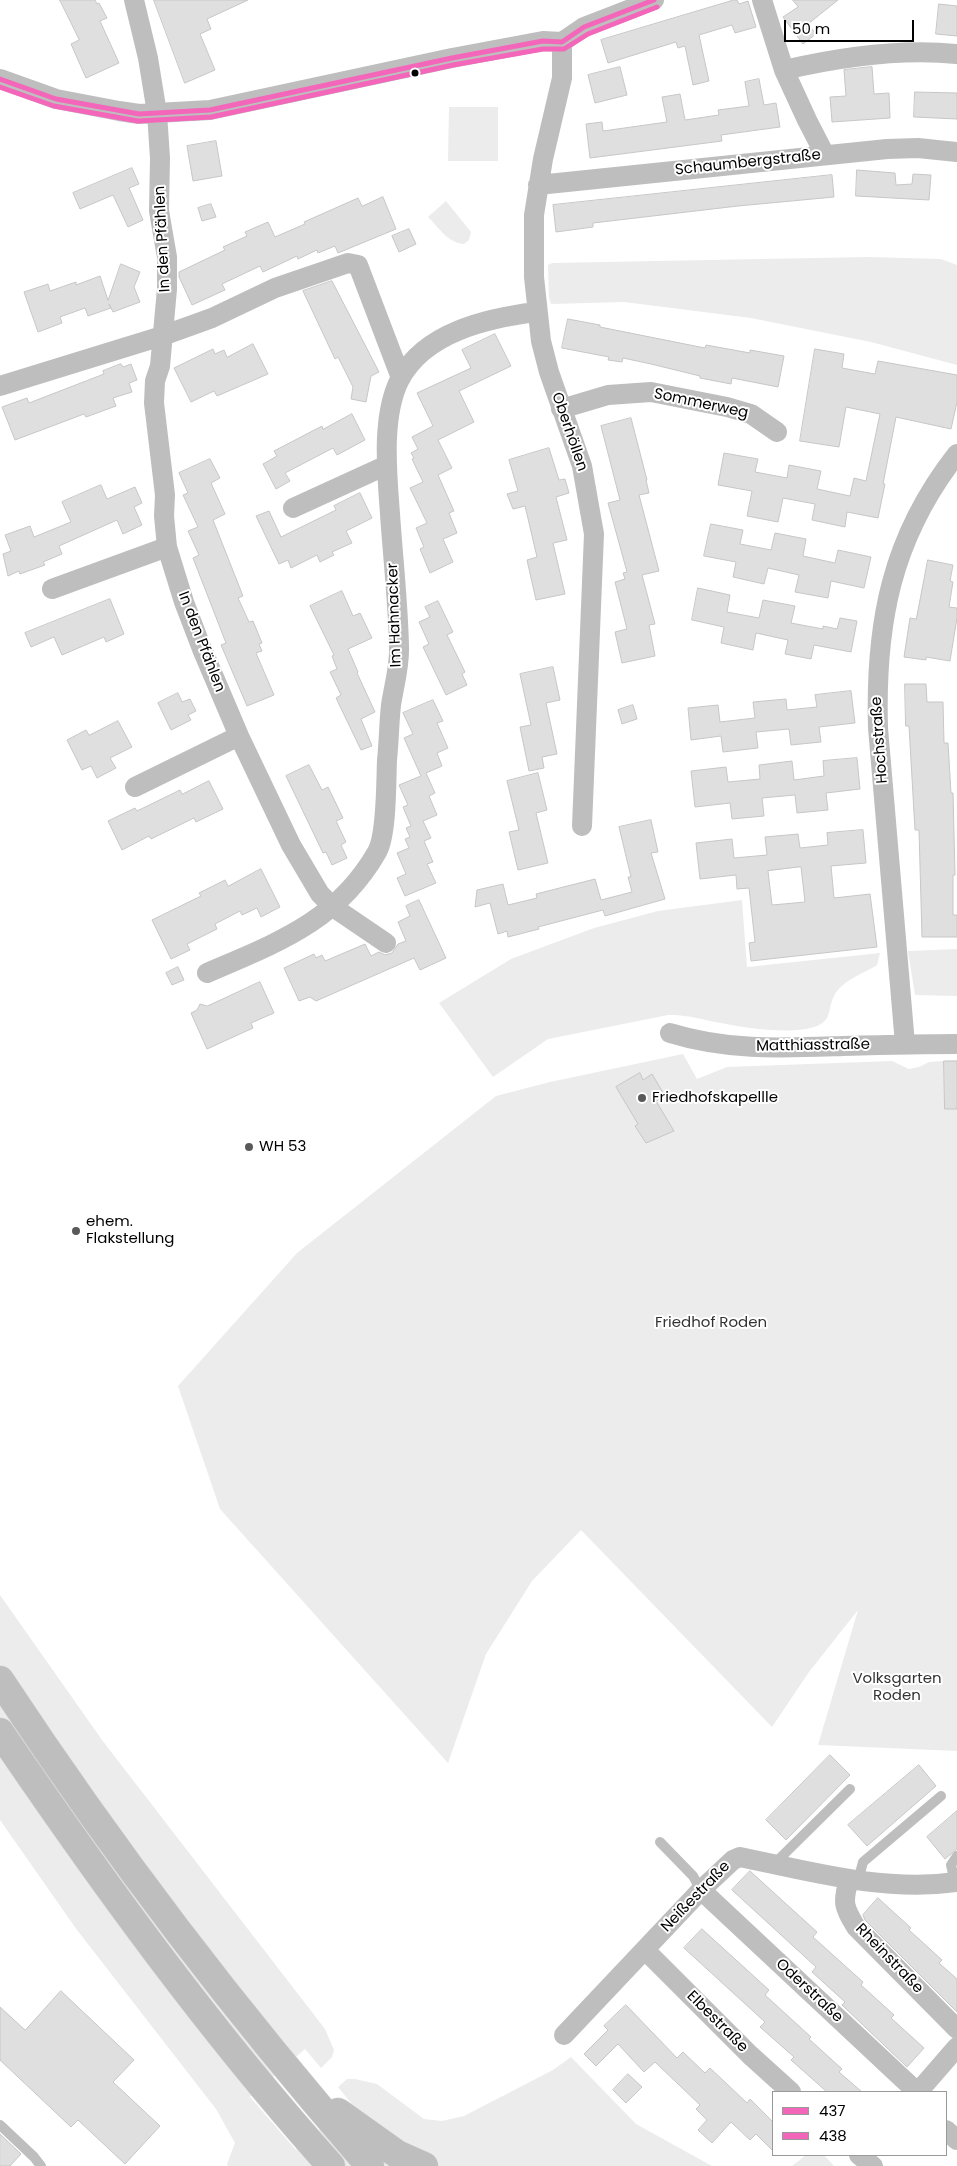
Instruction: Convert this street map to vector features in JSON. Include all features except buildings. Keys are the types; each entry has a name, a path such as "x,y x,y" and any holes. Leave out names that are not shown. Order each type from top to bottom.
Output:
{"highway":[{"path":"0,1680 161,1911 238,2008 335,2117 370,2166"},
{"path":"0,1732 139,1928 263,2086 331,2166"},
{"path":"335,2117 396,2154 424,2166"}],"street":[{"name":"In den Pfählen","path":"134,0 148,58 157,113 160,158 159,212 167,256 167,289 160,366 155,381 154,403 165,495 164,516 167,546 190,618 239,736 291,845 310,880 333,907 386,943"},
{"path":"0,78 56,99 119,112 157,113 210,110 452,58 543,41 562,42 584,27 654,0"},
{"path":"766,1 784,70 825,155"},
{"name":"Oberhöllen","path":"562,42 562,78 538,185 534,215 536,312 540,341 561,409 582,466 594,534 582,826"},
{"path":"784,70 833,59 867,55 957,54"},
{"name":"Schaumbergstraße","path":"538,185 887,149 926,149 957,152"},
{"path":"0,386 162,336 212,318 275,288 348,263 358,265 401,378"},
{"name":"Im Hahnacker","path":"333,907 354,884 376,854 380,846 383,824 391,704 397,677 399,648 387,465 389,421 393,398 401,378 417,358 436,342 461,329 502,316 536,312"},
{"name":"Sommerweg","path":"561,409 608,395 651,392 727,407 751,414 777,432"},
{"name":"Hochstraße","path":"905,1044 878,728 876,681 879,644 891,586 913,522 933,487 957,454"},
{"path":"293,508 387,465"},
{"path":"52,589 167,546"},
{"path":"135,787 239,736"},
{"path":"206,973 266,947 316,920 333,907"},
{"name":"Matthiasstraße","path":"670,1033 697,1042 778,1048 957,1044"},
{"name":"Neißestraße","path":"564,2035 701,1890 732,1860 740,1857 853,1880 933,1885 956,1882"},
{"name":"Rheinstraße","path":"853,1880 844,1895 845,1911 856,1927 957,2029"},
{"name":"Oderstraße","path":"701,1890 916,2091"},
{"name":"Elbestraße","path":"645,1950 750,2055 790,2091"},
{"path":"918,2091 956,2049"},
{"path":"947,2131 957,2140"}],"lane":[{"path":"774,1864 850,1789"},
{"path":"853,1880 863,1862 941,1796"},
{"path":"660,1842 693,1876 701,1890"},
{"path":"956,1882 951,1865 957,1856"},
{"path":"0,2124 34,2157 40,2166"}],"green space":[{"path":"449,107 498,107 498,161 448,161"},
{"path":"446,201 471,232 469,240 464,244 448,238 428,217"},
{"path":"868,257 941,259 957,265 957,365 871,342 751,318 624,302 551,304 549,297 548,265 552,263"},
{"path":"742,900 747,967 880,953 877,965 842,986 832,1000 826,1019 819,1025 809,1028 785,1031 757,1029 688,1016 668,1015 548,1039 493,1077 439,1003 511,959 594,928 658,911"},
{"path":"957,949 957,996 915,995 908,951"},
{"name":"Friedhof Roden","path":"683,1054 697,1079 727,1067 892,1061 909,1069 929,1062 957,1060 957,1751 818,1745 858,1610 809,1672 772,1727 581,1530 532,1581 486,1654 448,1763 220,1509 178,1386 297,1253 496,1096 550,1082"},
{"path":"0,1595 102,1740 325,2029 334,2050 332,2057 321,2068 305,2049 250,2097 296,2150 351,2103 338,2087 347,2079 377,2084 424,2119 442,2121 464,2116 553,2070 571,2057 636,2124 712,2166 228,2166 227,2164 235,2143 216,2109 77,1930 0,1820"},
{"path":"805,2156 825,2156 834,2166 792,2166"}],"transit line":[{"name":"437","path":"0,79 56,99 139,114 210,110 452,58 543,41 562,42 584,27 654,0"},
{"name":"438","path":"0,87 54,106 138,121 211,117 453,65 543,49 564,49 588,34 657,7"}],"place":[{"name":"Friedhofskapellle","path":"642,1098"},
{"name":"WH 53","path":"249,1147"},
{"name":"ehem. Flakstellung","path":"76,1231"}],"park label":[{"name":"Volksgarten Roden","path":"897,1688"}]}
